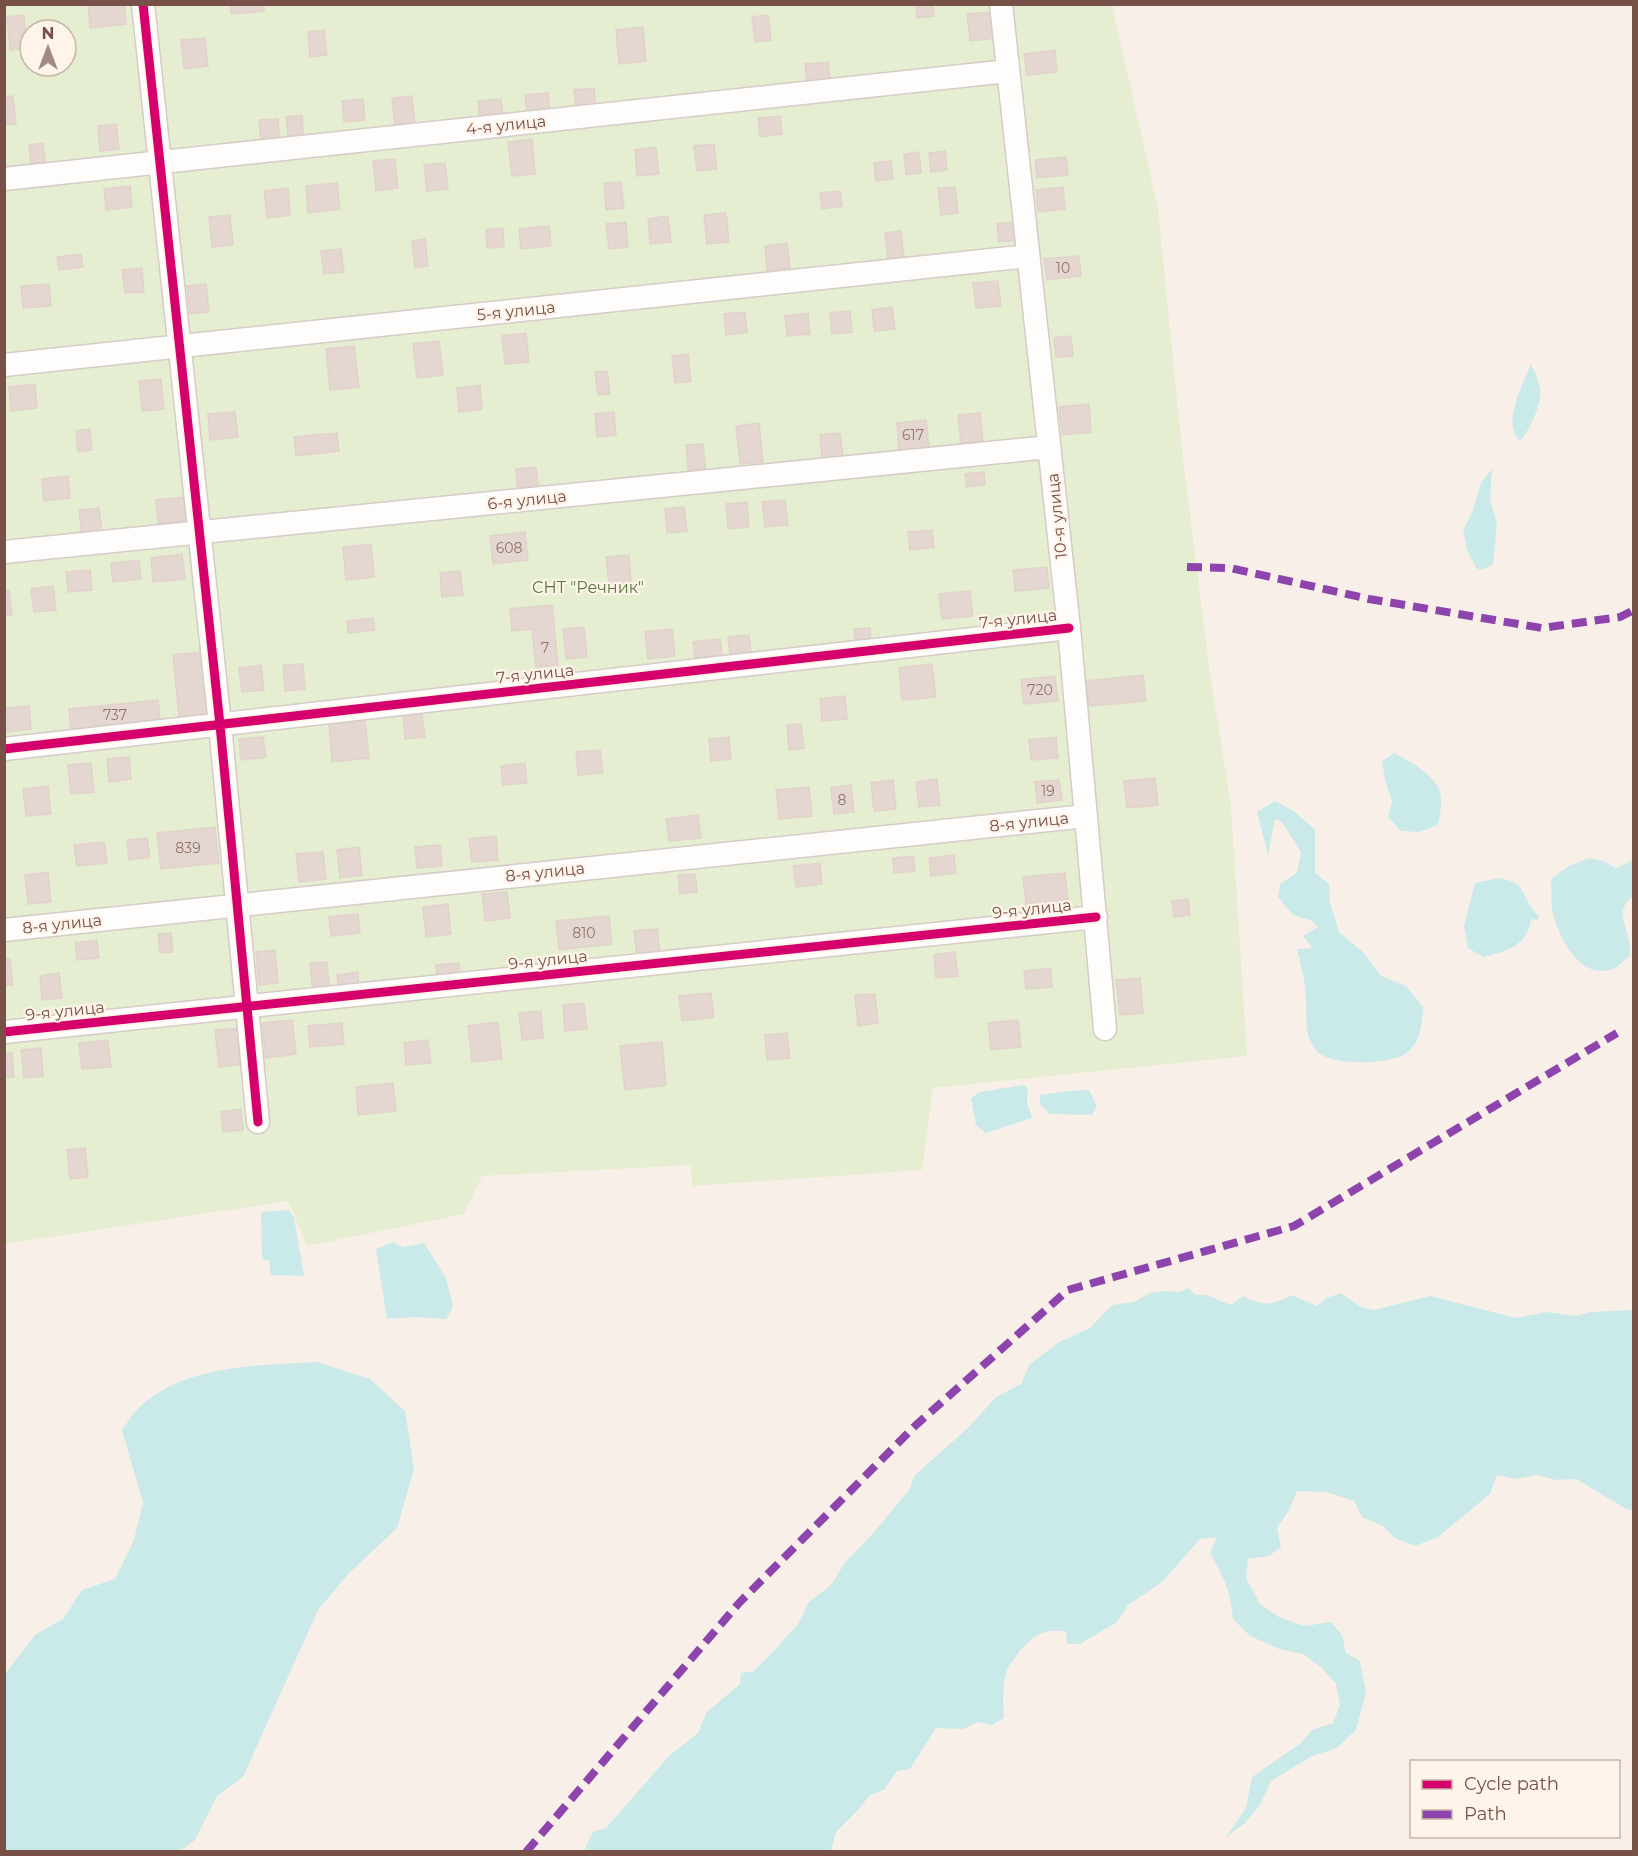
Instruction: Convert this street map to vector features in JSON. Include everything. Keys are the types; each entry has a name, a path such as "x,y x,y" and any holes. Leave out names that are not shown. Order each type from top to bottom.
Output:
{"street":[{"path":"143,4 220,725 258,1122"},
{"name":"10-я улица","path":"1001,4 1069,628 1105,1029"},
{"name":"4-я улица","path":"4,179 1008,71"},
{"name":"5-я улица","path":"4,365 1028,256"},
{"name":"6-я улица","path":"4,552 1049,447"},
{"name":"7-я улица","path":"4,749 1069,628"},
{"name":"8-я улица","path":"4,930 1086,816"},
{"name":"9-я улица","path":"4,1032 1096,917"}],"green space":[{"name":"СНТ \"Речник\"","path":"5,5 1112,5 1158,208 1181,440 1211,680 1231,805 1247,1056 933,1088 922,1170 692,1186 691,1165 482,1176 464,1214 307,1246 288,1201 5,1244"}],"water":[{"path":"1531,364 1540,387 1540,400 1532,423 1520,441 1515,433 1513,414 1515,403"},
{"path":"1492,469 1490,499 1497,524 1493,564 1482,570 1476,568 1467,550 1463,530 1472,513 1481,483"},
{"path":"1394,753 1420,769 1437,786 1441,800 1438,825 1419,832 1401,831 1388,817 1392,801 1382,761"},
{"path":"1275,801 1295,812 1315,830 1315,873 1329,884 1330,903 1339,932 1364,953 1380,975 1407,987 1423,1007 1421,1030 1417,1040 1410,1050 1402,1055 1377,1061 1346,1061 1322,1055 1311,1043 1307,1027 1304,983 1297,949 1313,948 1303,936 1318,927 1312,921 1293,915 1278,897 1280,884 1297,873 1301,852 1282,822 1275,819 1268,855 1257,812"},
{"path":"1589,858 1603,861 1616,868 1633,860 1633,896 1623,910 1630,955 1615,968 1603,971 1582,964 1574,956 1560,934 1552,905 1551,879 1569,866"},
{"path":"1499,878 1517,884 1532,909 1539,916 1538,920 1531,919 1529,928 1521,941 1508,949 1483,957 1468,948 1464,926 1475,883"},
{"path":"1024,1085 1028,1088 1027,1102 1032,1118 986,1133 976,1125 971,1098 980,1092"},
{"path":"1089,1090 1097,1106 1092,1115 1050,1114 1040,1104 1040,1095"},
{"path":"289,1210 294,1218 304,1276 271,1275 269,1261 262,1259 261,1212"},
{"path":"393,1242 403,1247 424,1243 446,1278 453,1307 446,1319 413,1317 387,1319 376,1249"},
{"path":"1188,1288 1196,1295 1206,1295 1231,1305 1243,1296 1256,1302 1273,1303 1291,1295 1317,1306 1327,1298 1341,1293 1361,1307 1374,1310 1430,1296 1516,1318 1546,1312 1575,1316 1591,1312 1633,1310 1633,1510 1626,1509 1576,1479 1556,1480 1537,1475 1516,1479 1497,1475 1490,1494 1438,1537 1415,1546 1395,1538 1383,1526 1362,1517 1354,1501 1326,1492 1297,1491 1289,1510 1277,1528 1281,1547 1269,1556 1248,1559 1246,1578 1260,1604 1279,1617 1305,1626 1331,1622 1342,1635 1346,1653 1360,1661 1366,1693 1356,1730 1337,1748 1312,1756 1271,1781 1260,1805 1244,1824 1226,1837 1246,1808 1252,1777 1301,1743 1312,1730 1333,1723 1340,1705 1336,1684 1322,1668 1303,1654 1279,1649 1250,1636 1233,1619 1231,1600 1226,1585 1210,1553 1217,1537 1200,1539 1162,1582 1128,1605 1117,1622 1080,1644 1067,1644 1066,1632 1058,1631 1043,1633 1030,1640 1020,1651 1005,1676 1004,1718 992,1725 977,1722 964,1729 936,1728 910,1769 897,1771 884,1790 870,1795 836,1832 831,1851 584,1851 593,1832 606,1828 669,1756 698,1733 707,1712 740,1684 741,1673 754,1671 798,1624 809,1602 831,1585 844,1564 909,1490 915,1475 969,1427 996,1397 1021,1384 1029,1365 1059,1342 1090,1328 1112,1305 1134,1302 1150,1293 1180,1292"},
{"path":"317,1362 370,1379 405,1411 414,1469 397,1528 347,1575 318,1610 243,1777 217,1796 195,1840 180,1851 5,1851 5,1674 35,1635 63,1619 82,1590 115,1579 134,1540 143,1503 122,1430 142,1405 160,1392 180,1382 248,1366"}],"building":[{"path":"88,4 124,4 126,24 90,28"},
{"path":"230,4 264,4 264,11 231,14"},
{"path":"916,4 933,4 934,16 917,18"},
{"path":"992,12 995,38 970,41 967,14"},
{"path":"24,15 24,18 18,18 18,49 10,50 7,17"},
{"path":"768,15 771,40 755,42 752,17"},
{"path":"643,27 646,61 619,64 616,30"},
{"path":"324,30 327,55 310,57 308,32"},
{"path":"205,38 208,66 184,69 181,40"},
{"path":"1055,50 1057,72 1027,75 1024,54"},
{"path":"828,62 830,80 807,82 805,64"},
{"path":"594,88 596,108 576,110 574,90"},
{"path":"548,93 550,115 527,117 525,95"},
{"path":"13,96 16,124 4,125 4,97"},
{"path":"412,96 415,123 395,126 392,98"},
{"path":"363,99 365,120 344,122 342,101"},
{"path":"501,99 503,118 480,120 478,101"},
{"path":"302,115 304,142 289,144 286,117"},
{"path":"780,116 782,134 760,137 758,118"},
{"path":"278,119 280,141 261,143 259,120"},
{"path":"116,124 119,149 100,151 98,126"},
{"path":"532,139 535,174 512,176 508,142"},
{"path":"43,143 46,167 31,168 29,145"},
{"path":"714,144 717,169 697,171 694,146"},
{"path":"656,147 659,174 637,176 635,150"},
{"path":"945,151 947,170 931,172 929,153"},
{"path":"919,152 921,173 906,175 904,154"},
{"path":"1066,157 1068,175 1037,178 1035,160"},
{"path":"395,159 398,188 376,191 373,161"},
{"path":"891,161 893,179 876,181 874,163"},
{"path":"445,163 448,189 427,191 424,165"},
{"path":"621,182 624,208 606,210 604,183"},
{"path":"337,183 340,209 308,213 306,186"},
{"path":"130,186 132,207 106,210 104,189"},
{"path":"955,187 958,213 941,215 938,188"},
{"path":"1063,187 1065,209 1038,212 1036,190"},
{"path":"288,188 290,215 267,218 264,191"},
{"path":"840,191 842,206 822,209 820,193"},
{"path":"726,213 729,242 707,244 704,215"},
{"path":"230,215 233,245 212,247 209,217"},
{"path":"668,216 671,242 650,244 648,219"},
{"path":"626,222 628,247 609,249 606,224"},
{"path":"1014,222 1016,240 999,242 997,224"},
{"path":"549,226 551,246 521,249 519,229"},
{"path":"503,228 504,247 487,248 486,230"},
{"path":"901,231 904,257 888,259 885,233"},
{"path":"425,239 428,266 415,268 412,241"},
{"path":"787,243 790,268 767,270 765,246"},
{"path":"341,249 344,272 324,274 321,251"},
{"path":"81,254 83,267 59,270 57,257"},
{"path":"1079,256 1081,276 1047,280 1044,259"},
{"path":"142,268 144,292 125,293 122,270"},
{"path":"998,281 1001,306 976,308 973,283"},
{"path":"49,284 51,306 23,308 21,286"},
{"path":"206,284 209,312 190,314 187,286"},
{"path":"892,307 895,329 874,331 872,310"},
{"path":"850,311 852,332 832,334 830,313"},
{"path":"745,312 747,332 726,335 724,314"},
{"path":"808,313 810,334 787,336 785,316"},
{"path":"526,333 529,362 505,364 502,336"},
{"path":"1071,336 1073,356 1056,357 1054,338"},
{"path":"439,341 443,375 417,378 413,344"},
{"path":"354,346 359,387 330,390 326,349"},
{"path":"688,354 691,381 675,383 672,356"},
{"path":"607,371 610,394 598,395 595,372"},
{"path":"161,379 164,409 142,411 139,381"},
{"path":"35,384 37,408 11,411 9,387"},
{"path":"480,385 482,409 459,412 457,388"},
{"path":"1089,404 1091,432 1062,435 1059,407"},
{"path":"235,412 238,437 210,440 208,414"},
{"path":"614,412 616,435 597,437 595,414"},
{"path":"980,413 983,441 961,443 958,415"},
{"path":"926,420 929,447 899,450 897,423"},
{"path":"759,423 763,462 740,464 736,426"},
{"path":"90,429 92,450 78,452 76,431"},
{"path":"337,433 339,451 296,456 294,437"},
{"path":"840,433 843,457 822,459 820,435"},
{"path":"703,444 706,475 689,476 686,445"},
{"path":"536,467 539,491 518,493 516,469"},
{"path":"984,472 985,485 967,487 965,474"},
{"path":"68,476 70,498 44,501 42,479"},
{"path":"185,497 187,521 158,524 156,500"},
{"path":"785,500 788,525 765,527 762,502"},
{"path":"747,502 749,527 728,529 726,504"},
{"path":"684,507 687,531 667,533 665,509"},
{"path":"99,508 102,534 82,536 79,510"},
{"path":"932,530 934,547 910,550 908,532"},
{"path":"525,532 528,560 493,564 490,536"},
{"path":"371,544 374,577 346,580 343,547"},
{"path":"182,554 185,579 153,582 151,558"},
{"path":"629,555 631,582 609,584 606,557"},
{"path":"139,560 141,579 113,582 111,563"},
{"path":"1047,567 1049,588 1015,591 1013,570"},
{"path":"90,570 92,590 68,592 66,572"},
{"path":"460,571 463,595 442,597 440,573"},
{"path":"53,586 56,610 34,612 31,589"},
{"path":"4,591 9,591 12,615 4,616"},
{"path":"970,591 973,616 942,619 939,594"},
{"path":"552,605 558,665 536,667 532,629 512,631 510,609"},
{"path":"373,618 375,630 348,633 347,621"},
{"path":"584,627 587,657 566,659 563,629"},
{"path":"870,628 871,641 855,642 854,629"},
{"path":"672,629 675,656 648,659 645,632"},
{"path":"749,635 751,654 730,656 728,637"},
{"path":"720,639 722,655 695,658 693,642"},
{"path":"202,652 208,714 179,717 173,655"},
{"path":"303,664 305,689 285,691 283,665"},
{"path":"932,664 936,697 902,700 899,668"},
{"path":"261,665 264,690 242,692 239,668"},
{"path":"1143,675 1146,701 1089,706 1086,681"},
{"path":"1055,676 1058,701 1024,704 1021,680"},
{"path":"845,696 847,719 822,721 820,699"},
{"path":"158,700 160,721 71,730 69,709"},
{"path":"29,706 31,729 6,732 4,708"},
{"path":"422,714 425,737 405,739 403,716"},
{"path":"365,720 369,758 332,762 329,724"},
{"path":"801,724 804,748 789,750 787,725"},
{"path":"263,737 266,757 241,760 239,739"},
{"path":"729,737 731,759 711,761 709,739"},
{"path":"1056,737 1058,758 1031,760 1029,740"},
{"path":"600,750 603,773 578,775 576,752"},
{"path":"129,757 131,779 109,782 107,759"},
{"path":"91,763 94,792 71,794 68,765"},
{"path":"525,763 527,783 503,785 501,766"},
{"path":"1155,778 1158,805 1127,808 1124,781"},
{"path":"937,779 940,805 919,807 916,782"},
{"path":"893,780 896,809 874,811 871,783"},
{"path":"1059,780 1062,800 1037,803 1035,782"},
{"path":"851,785 854,812 834,814 831,788"},
{"path":"48,786 51,814 26,816 23,789"},
{"path":"809,787 812,816 779,819 776,790"},
{"path":"698,815 701,838 669,841 666,819"},
{"path":"215,827 219,863 161,869 157,833"},
{"path":"496,836 498,860 472,862 469,839"},
{"path":"147,838 150,857 129,860 127,840"},
{"path":"104,842 107,863 77,866 74,845"},
{"path":"440,845 442,866 417,868 415,847"},
{"path":"359,847 362,875 340,878 337,850"},
{"path":"323,852 326,879 299,882 296,854"},
{"path":"954,855 956,873 931,876 929,858"},
{"path":"913,856 915,871 894,873 893,858"},
{"path":"820,863 822,884 796,887 793,866"},
{"path":"48,872 51,902 28,904 25,875"},
{"path":"1065,873 1068,900 1026,905 1023,877"},
{"path":"695,874 697,892 680,894 678,875"},
{"path":"507,892 510,918 485,921 482,894"},
{"path":"1188,899 1190,915 1174,917 1172,901"},
{"path":"448,904 451,934 426,937 423,907"},
{"path":"358,914 360,933 331,936 329,917"},
{"path":"609,916 612,944 559,950 556,921"},
{"path":"657,929 660,953 637,955 634,931"},
{"path":"171,933 173,952 160,953 158,934"},
{"path":"97,940 99,958 77,960 75,943"},
{"path":"275,950 278,983 259,985 256,952"},
{"path":"955,952 958,976 936,978 934,955"},
{"path":"4,959 10,959 13,985 4,986"},
{"path":"327,962 330,994 313,996 310,963"},
{"path":"459,963 460,978 437,980 436,965"},
{"path":"1051,968 1052,987 1026,989 1024,971"},
{"path":"358,972 359,989 339,991 337,975"},
{"path":"59,973 62,998 42,1000 40,976"},
{"path":"1140,978 1143,1013 1120,1015 1116,980"},
{"path":"711,993 714,1017 682,1021 679,996"},
{"path":"875,994 878,1023 858,1026 855,995"},
{"path":"584,1003 587,1029 565,1031 563,1005"},
{"path":"541,1011 543,1038 522,1040 519,1013"},
{"path":"292,1020 296,1054 266,1058 262,1023"},
{"path":"1018,1020 1021,1047 991,1050 988,1023"},
{"path":"498,1022 502,1059 472,1062 468,1026"},
{"path":"342,1023 344,1044 310,1047 308,1026"},
{"path":"241,1028 245,1064 219,1067 215,1030"},
{"path":"787,1033 790,1058 767,1060 765,1035"},
{"path":"108,1040 111,1067 82,1069 79,1043"},
{"path":"428,1040 431,1063 406,1065 404,1043"},
{"path":"662,1042 666,1085 625,1090 620,1046"},
{"path":"41,1048 43,1076 24,1078 21,1050"},
{"path":"12,1053 14,1077 4,1078 4,1054"},
{"path":"393,1083 396,1111 358,1115 356,1087"},
{"path":"241,1109 243,1130 223,1132 221,1112"},
{"path":"85,1148 88,1177 70,1179 67,1150"}],"marked path":[{"path":"1187,567 1230,568 1369,599 1542,628 1620,617 1634,610"},
{"path":"526,1852 739,1603 916,1425 1068,1290 1294,1226 1617,1033"}],"cycle path":[{"path":"143,4 220,725 258,1122"},
{"path":"4,749 1069,628"},
{"path":"4,1032 1096,917"}]}
